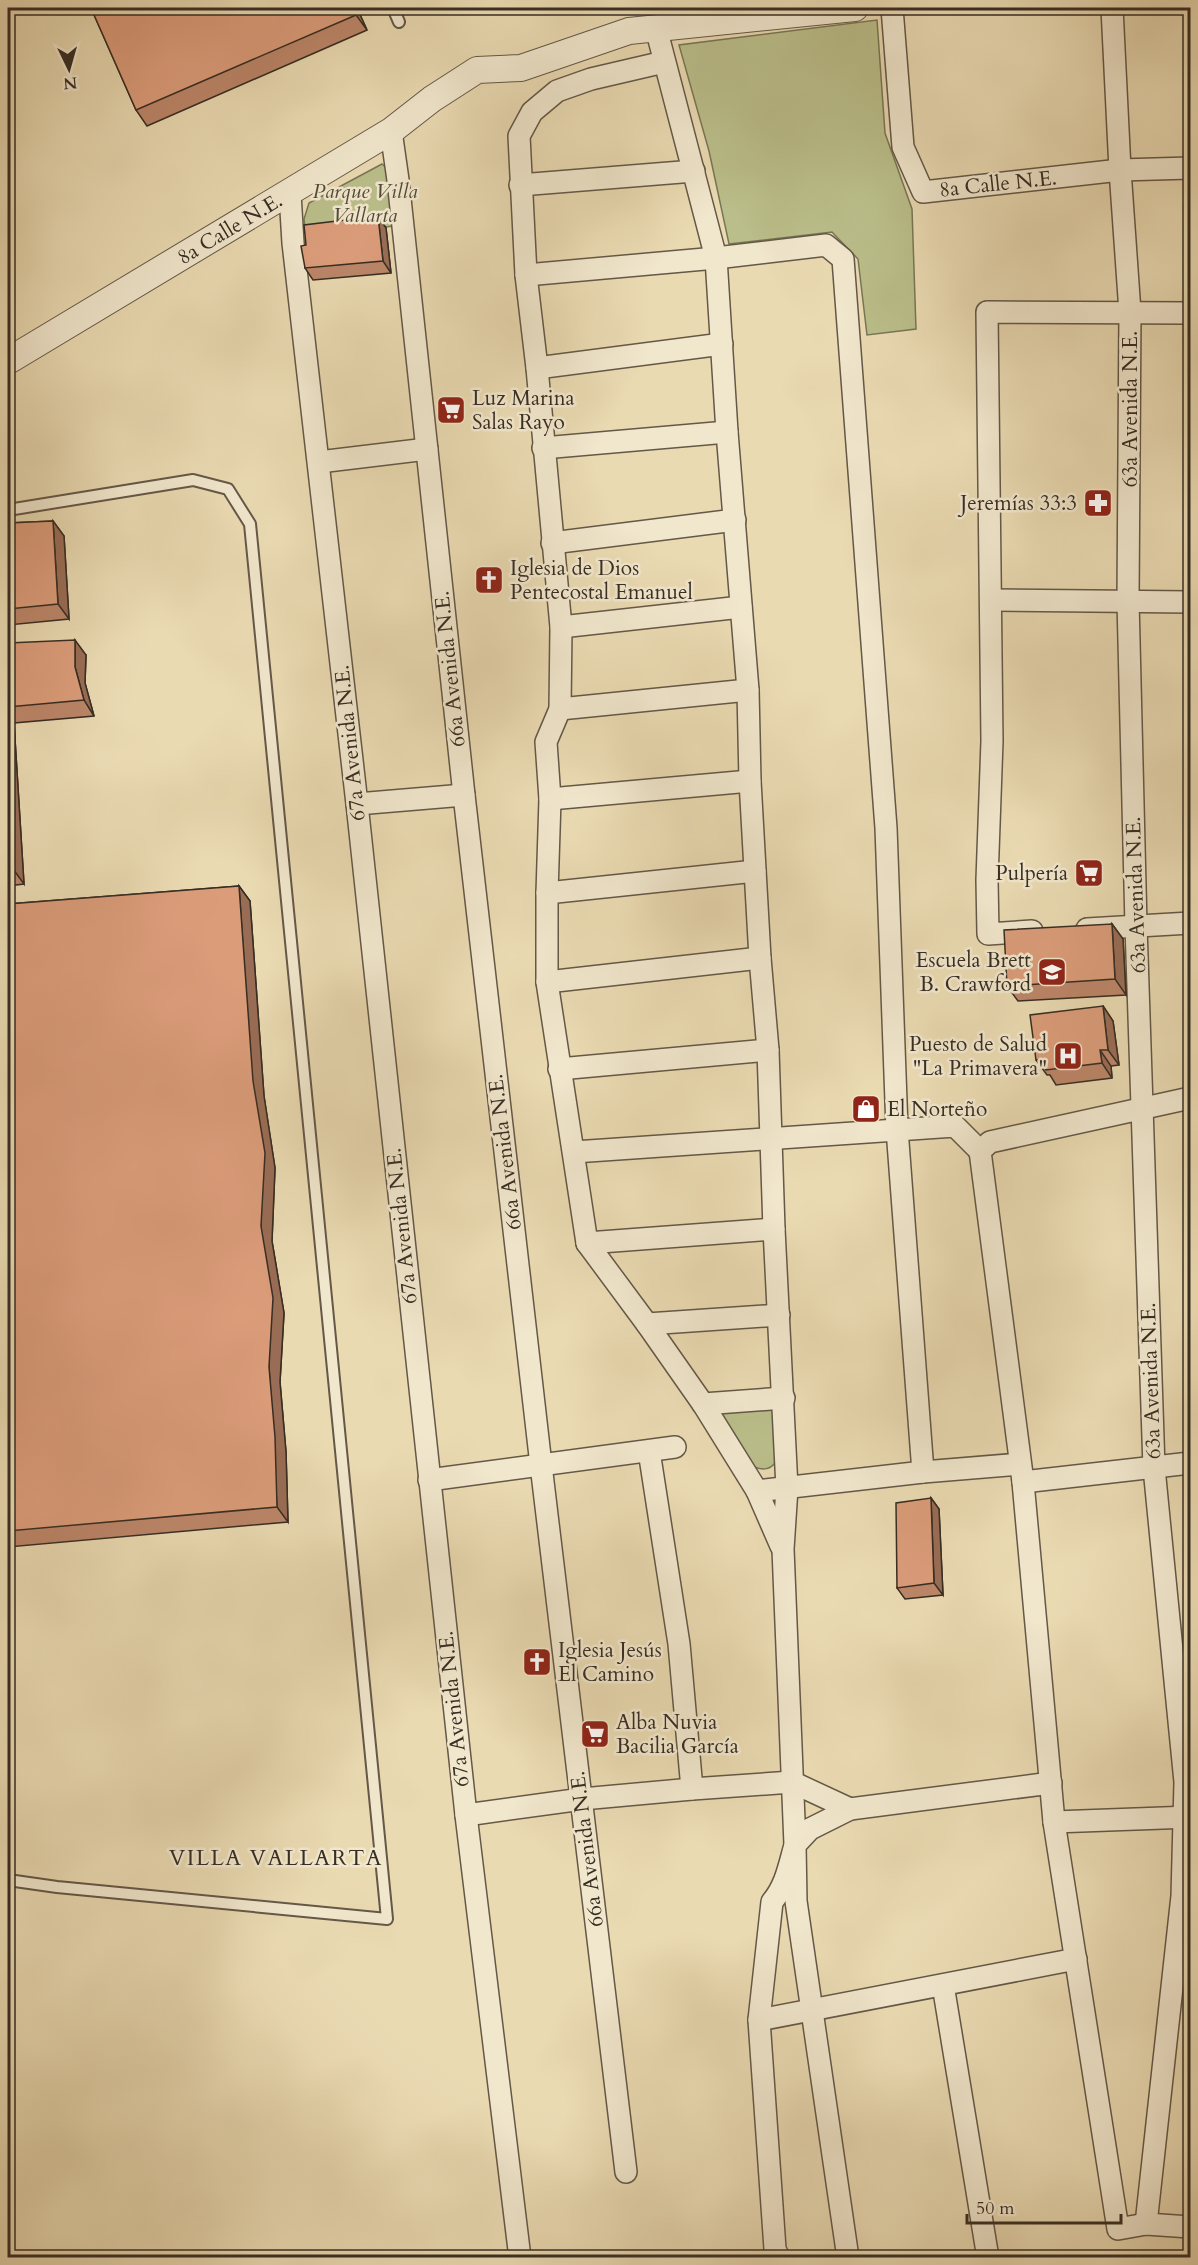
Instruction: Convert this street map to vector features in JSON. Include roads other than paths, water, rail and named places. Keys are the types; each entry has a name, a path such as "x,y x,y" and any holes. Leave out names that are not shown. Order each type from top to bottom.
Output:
{"street":[{"path":"848,2258 796,1901 795,1845 779,1783 783,1549 787,1488 784,1398 774,1229 768,1050 760,958 750,781 748,690 727,432 716,258 656,28 855,8"},
{"name":"8a Calle N.E.","path":"892,8 903,147 923,192 1120,170 1191,168"},
{"name":"63a Avenida N.E.","path":"1112,8 1130,312 1128,602 1154,1468 1188,1782 1182,1896 1146,2224"},
{"name":"8a Calle N.E.","path":"8,361 290,194 391,131 432,99 477,70 521,68 629,31 656,28"},
{"path":"664,62 591,79 557,90 532,112 519,136 526,275 561,627 560,709 546,742 550,799 547,981 587,1243 703,1404 757,1491 783,1549"},
{"name":"66a Avenida N.E.","path":"391,131 541,1465 626,2172"},
{"path":"520,185 694,171"},
{"name":"67a Avenida N.E.","path":"290,194 292,243 357,804 466,1815 520,2258"},
{"path":"526,275 826,246 843,259 886,828 897,1129 923,1472"},
{"path":"1191,313 987,312 992,741 987,880 988,934 1191,923"},
{"path":"537,368 722,344"},
{"path":"543,448 727,432"},
{"path":"319,462 427,449"},
{"path":"552,543 735,520"},
{"path":"991,600 1191,602"},
{"path":"561,627 741,607"},
{"path":"560,709 748,690"},
{"path":"550,799 750,781"},
{"path":"357,804 464,795"},
{"path":"547,893 755,871"},
{"path":"547,981 760,958"},
{"path":"559,1069 768,1050"},
{"path":"980,1151 990,1142 1191,1098"},
{"path":"574,1152 955,1126 980,1151 1021,1473 1054,1822 1118,2229 1146,2224 1191,2227"},
{"path":"587,1243 774,1229"},
{"path":"647,1324 779,1315"},
{"path":"703,1404 784,1398"},
{"path":"429,1480 675,1448"},
{"path":"649,1452 680,1644 692,1789"},
{"path":"757,1491 923,1472 1021,1473 1154,1468 1191,1463"},
{"path":"466,1815 582,1799 779,1783 850,1809"},
{"path":"779,2258 775,2249 759,2020 772,1902 780,1892 786,1878 795,1845 810,1829 850,1809 1051,1783"},
{"path":"1054,1822 1187,1817"},
{"path":"759,2020 1076,1959"},
{"path":"943,1984 988,2258"}],"lane":[{"path":"393,8 399,22"},
{"path":"8,510 193,480 228,489 250,524 387,1918 8,1881"}],"place":[{"name":"Luz Marina Salas Rayo","path":"451,410"},
{"name":"Jeremías 33:3","path":"1098,503"},
{"name":"Iglesia de Dios Pentecostal Emanuel","path":"489,580"},
{"name":"Pulpería","path":"1089,873"},
{"name":"Escuela Brett B. Crawford","path":"1052,972"},
{"name":"Puesto de Salud \"La Primavera\"","path":"1068,1056"},
{"name":"El Norteño","path":"866,1109"},
{"name":"Iglesia Jesús El Camino","path":"537,1662"},
{"name":"Alba Nuvia Bacilia García","path":"595,1734"}],"district":[{"name":"VILLA VALLARTA","path":"276,1858"}],"park label":[{"name":"Parque Villa Vallarta","path":"365,203"}]}
